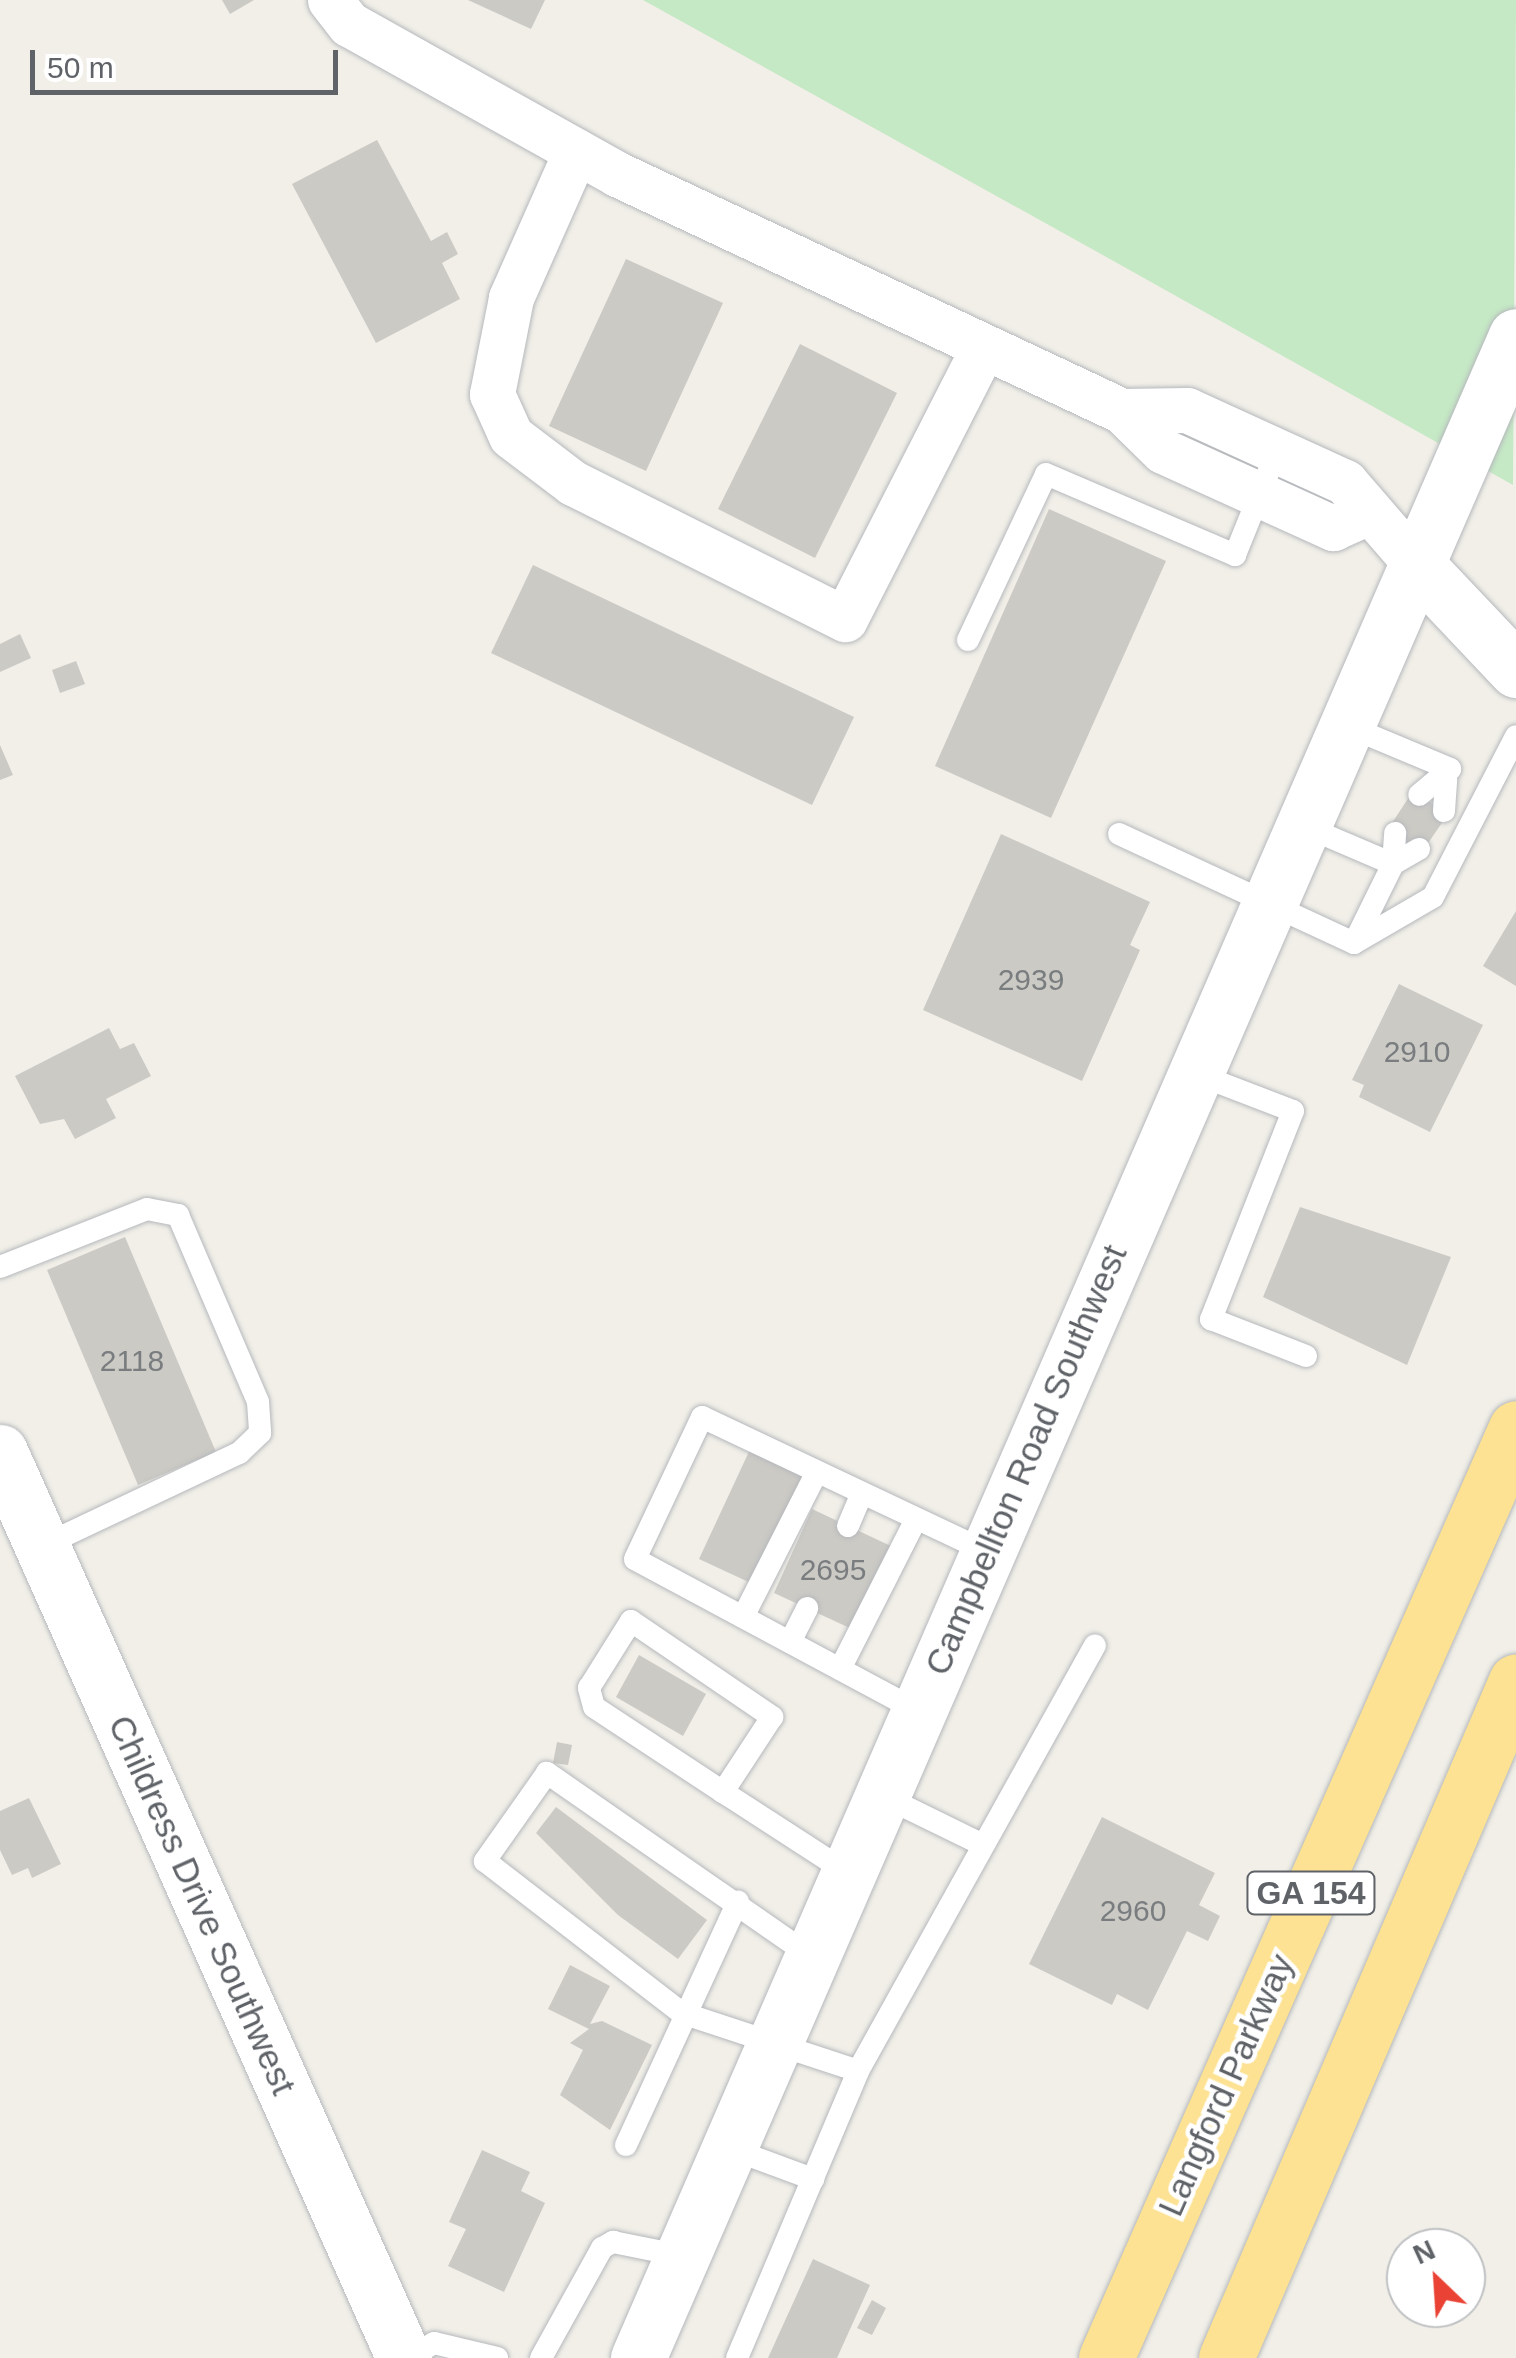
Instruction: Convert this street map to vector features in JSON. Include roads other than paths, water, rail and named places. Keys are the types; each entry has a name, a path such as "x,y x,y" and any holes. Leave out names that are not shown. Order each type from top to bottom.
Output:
{"highway":[{"name":"Langford Parkway","path":"1106,2358 1516,1428"},
{"name":"GA 154","path":"1226,2358 1516,1681"}],"main road":[{"name":"Campbellton Road Southwest","path":"638,2358 1300,824 1516,336"},
{"path":"1414,562 1516,670"},
{"name":"Childress Drive Southwest","path":"0,1452 406,2358"}],"street":[{"path":"330,0 350,24 576,151 982,348 1122,411 1162,450 1334,528 1365,514"},
{"path":"576,151 511,298 492,394 511,436 573,483 845,619 982,348"},
{"path":"1122,411 1187,410 1345,482 1365,514 1414,562"}],"lane":[{"path":"968,640 1046,474 1234,555 1277,450"},
{"path":"1345,725 1448,775 1490,786"},
{"path":"1354,943 1433,897 1516,736"},
{"path":"1419,795 1448,775"},
{"path":"1444,811 1448,775"},
{"path":"1300,824 1393,864"},
{"path":"1354,943 1393,864 1395,833"},
{"path":"1119,834 1266,906 1354,943"},
{"path":"1393,864 1418,849"},
{"path":"1194,1073 1293,1111 1212,1319 1306,1356"},
{"path":"0,1266 147,1208 178,1215 258,1402 260,1433 239,1453 42,1546"},
{"path":"918,1711 635,1559 702,1417 987,1552"},
{"path":"743,1617 817,1472"},
{"path":"848,1526 862,1494"},
{"path":"840,1669 916,1519"},
{"path":"790,1642 807,1608"},
{"path":"723,1792 772,1717 631,1622 589,1688 594,1707 723,1792 848,1873"},
{"path":"736,2358 858,2071 1095,1645"},
{"path":"812,1957 547,1772 485,1862 682,2014 776,2037 858,2071"},
{"path":"883,1796 981,1844"},
{"path":"626,2145 682,2014 738,1902"},
{"path":"729,2148 813,2180"},
{"path":"542,2358 602,2248 613,2242 682,2256"},
{"path":"406,2358 434,2343 497,2358"}]}
